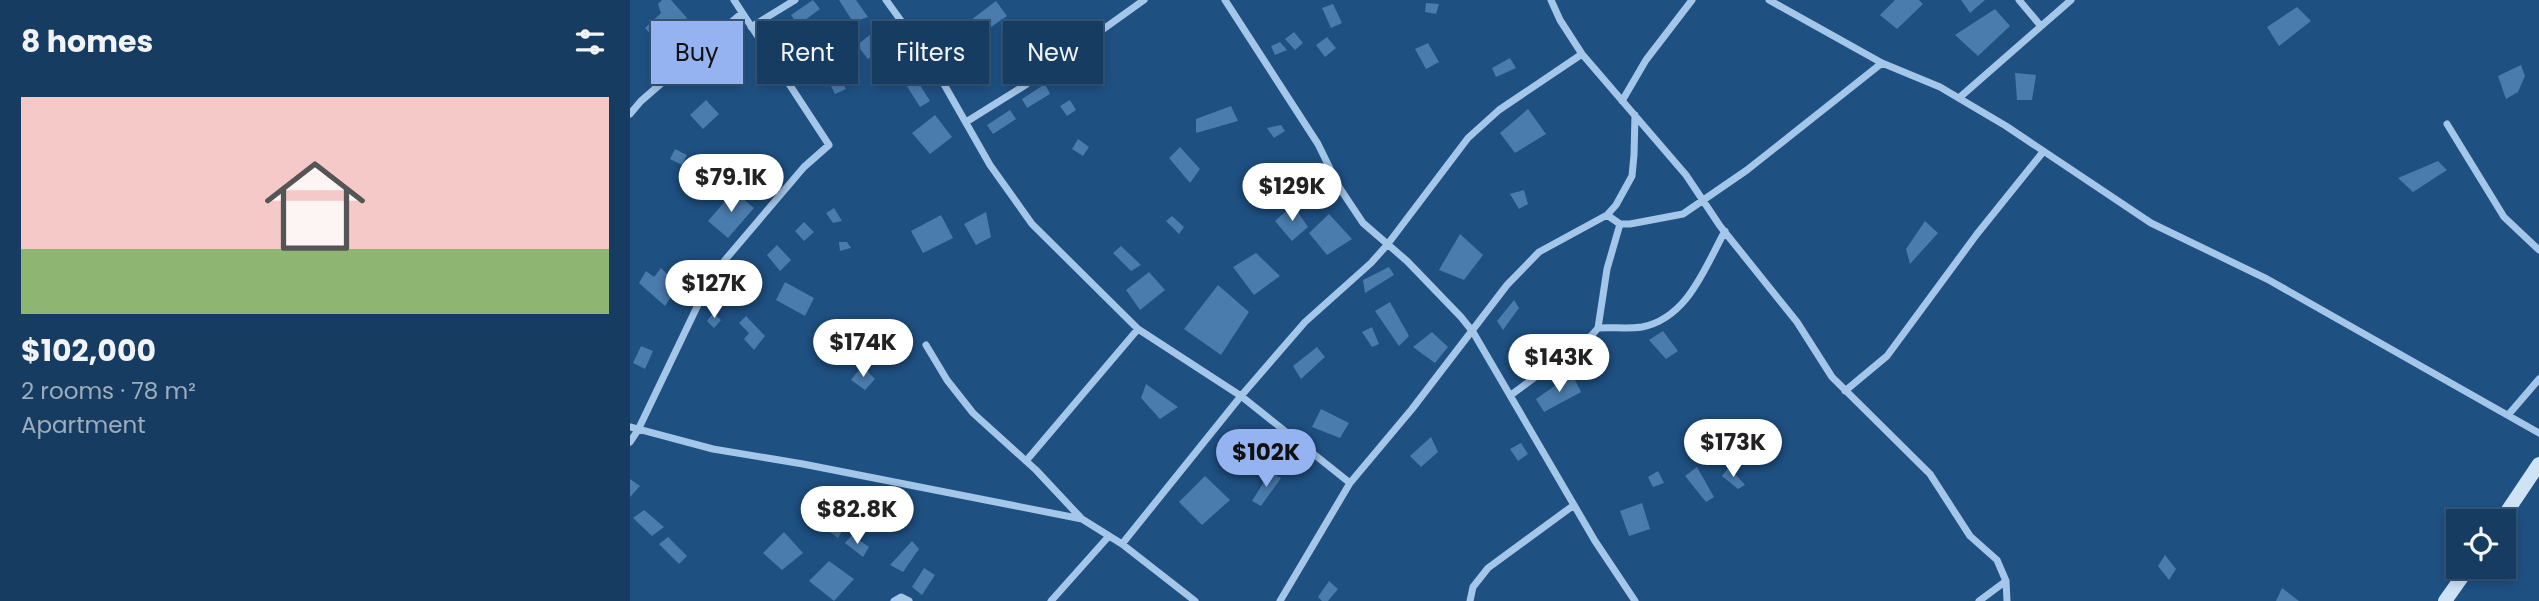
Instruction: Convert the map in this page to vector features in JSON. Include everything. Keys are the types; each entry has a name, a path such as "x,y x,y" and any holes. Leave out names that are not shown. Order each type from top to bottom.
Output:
{"street":[{"path":"630,442 634,429 707,286 725,260 804,167 829,145 734,0"},
{"path":"751,27 795,0"},
{"path":"886,0 933,65 990,164 1032,224 1138,329 1241,396 1350,483"},
{"path":"966,122 1024,86 1144,0"},
{"path":"1225,0 1318,144 1363,223 1407,261 1472,332 1595,541 1635,601"},
{"path":"1551,0 1560,20 1583,54 1675,161 1725,231 1797,322 1822,364 1845,391 1930,474 1970,536 1997,560 2006,581 2007,601"},
{"path":"1622,101 1646,60 1692,0"},
{"path":"1769,0 1882,63 1940,87 2151,223 2267,279 2539,433"},
{"path":"2020,0 2040,26"},
{"path":"1959,98 2071,0"},
{"path":"630,114 641,101 742,13"},
{"path":"1122,544 1241,396 1305,322 1371,263 1387,245 1468,138 1486,120 1583,54"},
{"path":"1607,215 1620,224 1676,217 1703,201 1793,135 1882,63"},
{"path":"1280,601 1350,483 1507,285 1539,252 1556,240 1607,215 1616,205 1632,176 1635,115"},
{"path":"2447,124 2504,217 2539,250"},
{"path":"1845,391 1887,356 1977,234 2043,152"},
{"path":"1511,395 1598,328 1607,269 1620,224"},
{"path":"1598,328 1642,327 1670,314 1691,293 1725,231"},
{"path":"1026,461 1138,329"},
{"path":"926,345 947,380 973,413 1026,461 1082,519 1122,544 1195,601"},
{"path":"2509,414 2539,379"},
{"path":"634,429 713,449 1082,519"},
{"path":"2509,509 2539,464"},
{"path":"1469,601 1473,587 1488,568 1574,505"},
{"path":"1051,601 1109,536"},
{"path":"2445,601 2461,579"},
{"path":"1979,601 2006,581"},
{"path":"894,601 901,597 909,601"}],"building":[{"path":"662,0 671,0 687,18 684,21 652,21 661,13 658,4"},
{"path":"813,0 820,9 804,21 795,21 791,15"},
{"path":"839,0 856,0 868,17 852,21"},
{"path":"1895,0 1919,0 1923,4 1897,29 1880,15"},
{"path":"1961,0 1985,0 1970,13"},
{"path":"996,1 1007,16 989,28 989,21 970,21"},
{"path":"1426,3 1439,4 1436,14 1425,12"},
{"path":"1333,4 1342,23 1331,28 1322,8"},
{"path":"2297,7 2311,21 2279,46 2267,27"},
{"path":"1995,9 2010,26 1978,56 1955,35"},
{"path":"651,22 651,35 645,28"},
{"path":"1294,32 1303,43 1295,50 1285,39"},
{"path":"872,33 872,56 868,59 858,44"},
{"path":"1327,37 1336,48 1325,57 1316,45"},
{"path":"1280,42 1287,50 1275,55 1271,46"},
{"path":"1428,43 1439,62 1426,69 1415,49"},
{"path":"1510,58 1516,68 1496,77 1492,68"},
{"path":"2521,65 2525,76 2518,92 2506,99 2498,76"},
{"path":"2015,73 2036,75 2032,100 2017,100"},
{"path":"843,84 846,89 835,94 831,86"},
{"path":"906,84 919,84 930,101 920,107"},
{"path":"1045,84 1050,94 1027,108 1022,99"},
{"path":"706,100 719,114 703,129 690,115"},
{"path":"1070,100 1076,110 1067,116 1060,106"},
{"path":"1231,106 1238,121 1196,133 1196,119"},
{"path":"1528,109 1546,134 1515,153 1500,133"},
{"path":"1010,110 1016,119 993,134 987,125"},
{"path":"935,115 952,137 930,154 912,133"},
{"path":"1281,125 1285,131 1274,138 1267,128"},
{"path":"1078,139 1089,147 1083,156 1072,149"},
{"path":"1180,147 1200,169 1190,183 1169,158"},
{"path":"675,149 687,155 682,165 670,159"},
{"path":"2438,161 2447,170 2413,192 2398,178"},
{"path":"1524,190 1528,204 1519,209 1510,194"},
{"path":"734,191 754,208 728,238 708,221"},
{"path":"1293,205 1308,227 1292,241 1275,221"},
{"path":"834,208 842,221 833,223 826,213"},
{"path":"986,212 991,237 976,245 964,224"},
{"path":"1329,214 1352,239 1327,255 1309,233"},
{"path":"941,215 953,238 923,253 911,231"},
{"path":"1172,216 1184,227 1179,234 1166,221"},
{"path":"1925,221 1938,233 1910,264 1906,249"},
{"path":"804,222 814,232 804,241 795,231"},
{"path":"1460,234 1483,255 1464,280 1439,270"},
{"path":"839,242 847,242 851,248 840,251"},
{"path":"777,245 791,260 780,271 767,255"},
{"path":"1121,246 1141,265 1131,271 1113,253"},
{"path":"1256,253 1280,276 1254,295 1233,267"},
{"path":"1389,267 1394,275 1365,293 1363,280"},
{"path":"661,268 671,278 666,285 675,291 665,306 639,283 646,271 654,277"},
{"path":"1149,272 1165,290 1140,310 1126,290"},
{"path":"785,282 814,298 805,316 776,300"},
{"path":"1218,285 1249,312 1221,355 1184,329"},
{"path":"1514,300 1519,308 1503,330 1497,321"},
{"path":"1390,302 1409,336 1399,346 1375,311"},
{"path":"713,313 721,320 714,328 707,321"},
{"path":"746,316 765,336 754,350 744,339 749,333 739,323"},
{"path":"1372,327 1379,344 1372,347 1362,332"},
{"path":"1663,331 1678,351 1666,359 1649,340"},
{"path":"1432,332 1448,347 1435,363 1413,347"},
{"path":"641,346 653,351 645,369 633,363"},
{"path":"1317,347 1325,357 1301,379 1293,366"},
{"path":"862,366 875,379 865,390 851,380"},
{"path":"1572,374 1581,392 1544,412 1536,399"},
{"path":"1146,384 1178,407 1160,419 1141,398"},
{"path":"1321,409 1349,423 1340,438 1312,427"},
{"path":"1260,429 1281,447 1267,456 1250,441"},
{"path":"1431,437 1438,452 1421,467 1410,456"},
{"path":"1521,443 1528,454 1518,461 1510,449"},
{"path":"1697,467 1714,497 1706,502 1685,476"},
{"path":"1729,467 1745,485 1738,489 1722,476"},
{"path":"1658,471 1664,483 1653,487 1648,477"},
{"path":"1270,472 1281,478 1261,506 1252,501"},
{"path":"1205,476 1230,500 1202,525 1179,502"},
{"path":"630,479 640,486 630,497"},
{"path":"1642,503 1650,529 1629,536 1620,511"},
{"path":"842,508 851,516 838,538 823,527"},
{"path":"644,510 664,527 652,536 633,518"},
{"path":"784,532 803,553 782,570 763,553"},
{"path":"852,535 869,547 863,557 845,543"},
{"path":"668,537 687,556 679,564 659,544"},
{"path":"912,541 919,549 903,572 890,565"},
{"path":"2165,555 2176,569 2169,580 2158,566"},
{"path":"829,561 854,579 834,601 809,581"},
{"path":"924,568 935,575 922,595 912,587"},
{"path":"1329,581 1338,589 1328,601 1322,601 1318,597"},
{"path":"2282,588 2299,601 2276,601"}]}
